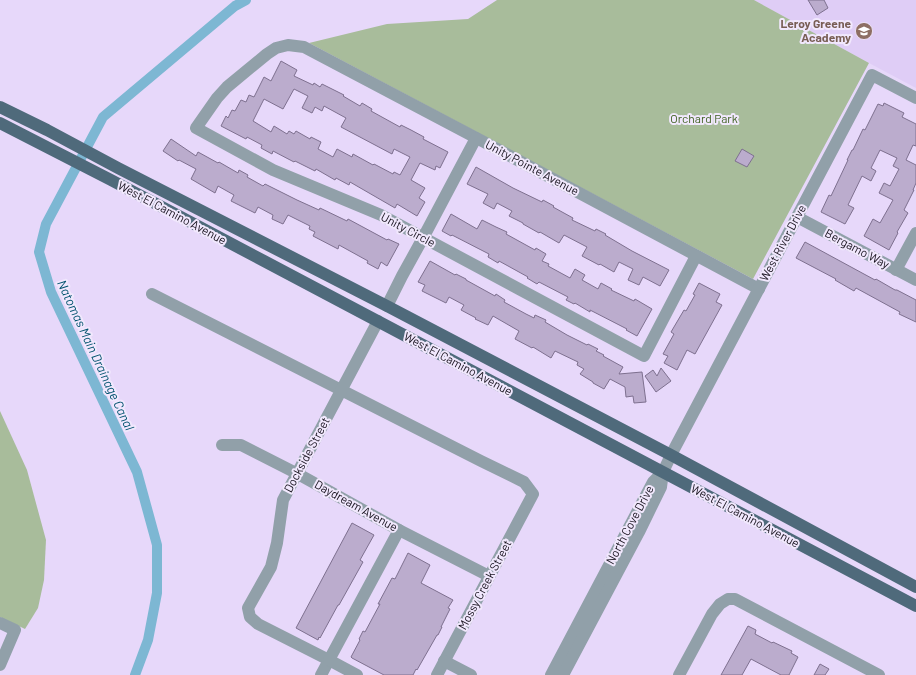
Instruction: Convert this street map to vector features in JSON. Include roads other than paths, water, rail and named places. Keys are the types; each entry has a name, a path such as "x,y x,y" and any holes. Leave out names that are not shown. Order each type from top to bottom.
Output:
{"main road":[{"name":"West El Camino Avenue","path":"0,107 387,306 671,455 916,587"},
{"name":"West El Camino Avenue","path":"0,123 111,180 916,606"}],"street":[{"name":"Unity Circle","path":"304,48 288,44 271,51 227,87 217,98 196,128 273,170 381,215 644,356 696,256"},
{"name":"Unity Pointe Avenue","path":"304,48 759,289"},
{"name":"West River Drive","path":"663,472 872,75 916,98"},
{"path":"387,306 476,138"},
{"name":"Bergamo Way","path":"797,217 916,280"},
{"path":"896,270 916,233"},
{"path":"152,294 342,390"},
{"name":"Dockside Street","path":"329,660 258,624 250,616 248,608 271,567 277,543 283,500 378,321"},
{"name":"Mossy Creek Street","path":"342,390 524,482 533,494 437,675"},
{"name":"Daydream Avenue","path":"222,445 241,445 298,474 399,530 489,576"},
{"name":"North Cove Drive","path":"551,675 653,482 663,472"},
{"name":"North Cove Drive","path":"564,675 661,487 663,472"},
{"path":"321,675 399,530"},
{"path":"679,675 712,614 720,604 728,599 735,599 879,675"},
{"path":"0,623 15,630 0,665"},
{"path":"329,660 357,675"},
{"path":"444,661 471,675"}],"waterway":[{"name":"Natomas Main Drainage Canal","path":"135,675 148,640 157,593 157,545 137,472 51,292 39,252 46,224 103,117 235,6 246,0"}],"place":[{"name":"Leroy Greene Academy","path":"864,31"}],"park label":[{"name":"Orchard Park","path":"704,119"}]}
